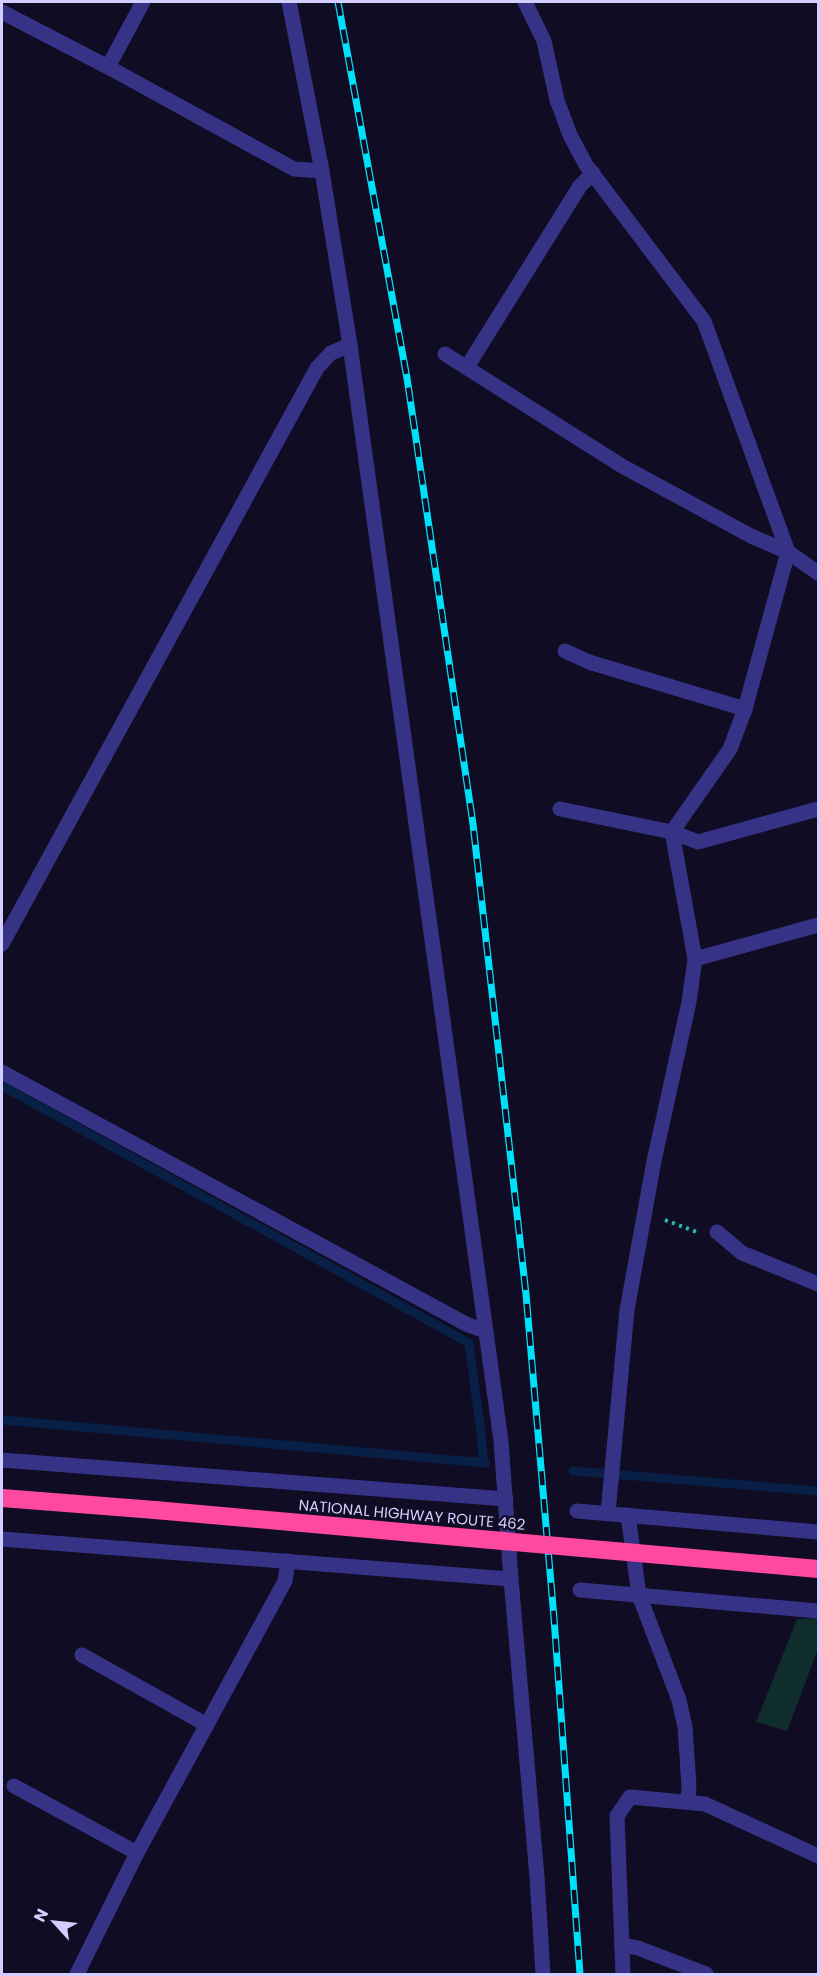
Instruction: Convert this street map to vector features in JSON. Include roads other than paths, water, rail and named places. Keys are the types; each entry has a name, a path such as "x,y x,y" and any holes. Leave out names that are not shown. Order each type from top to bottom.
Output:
{"highway":[{"name":"NATIONAL HIGHWAY ROUTE 462","path":"2,1498 819,1569"}],"street":[{"path":"108,68 143,2"},
{"path":"289,2 322,171 350,345 501,1441 543,1974"},
{"path":"525,2 544,41 557,100 570,135 593,174 704,321 788,552 745,709 730,749 672,832 695,959 654,1161 627,1310 608,1513"},
{"path":"2,12 294,170 322,171"},
{"path":"467,367 580,186 593,174"},
{"path":"2,944 316,368 332,353 350,345"},
{"path":"445,354 622,466 751,536 788,552 819,573"},
{"path":"565,651 589,662 745,709"},
{"path":"560,809 672,832 698,842 819,809"},
{"path":"695,959 819,926"},
{"path":"2,1072 466,1324 485,1331"},
{"path":"717,1232 742,1253 819,1284"},
{"path":"2,1460 506,1499"},
{"path":"577,1510 819,1532"},
{"path":"628,1515 639,1595 679,1700 685,1727 688,1802"},
{"path":"2,1539 511,1579"},
{"path":"77,1974 137,1852 285,1581 288,1561"},
{"path":"580,1590 819,1611"},
{"path":"82,1655 207,1725"},
{"path":"14,1786 137,1852"},
{"path":"623,1974 617,1816 630,1797 705,1804 818,1853"},
{"path":"622,1945 638,1948 706,1974"}],"waterway":[{"path":"2,1086 469,1343 483,1463"},
{"path":"2,1420 486,1463"},
{"path":"573,1471 818,1491"}],"railway":[{"path":"338,2 407,378 473,824 526,1294 554,1618 580,1974"}]}
